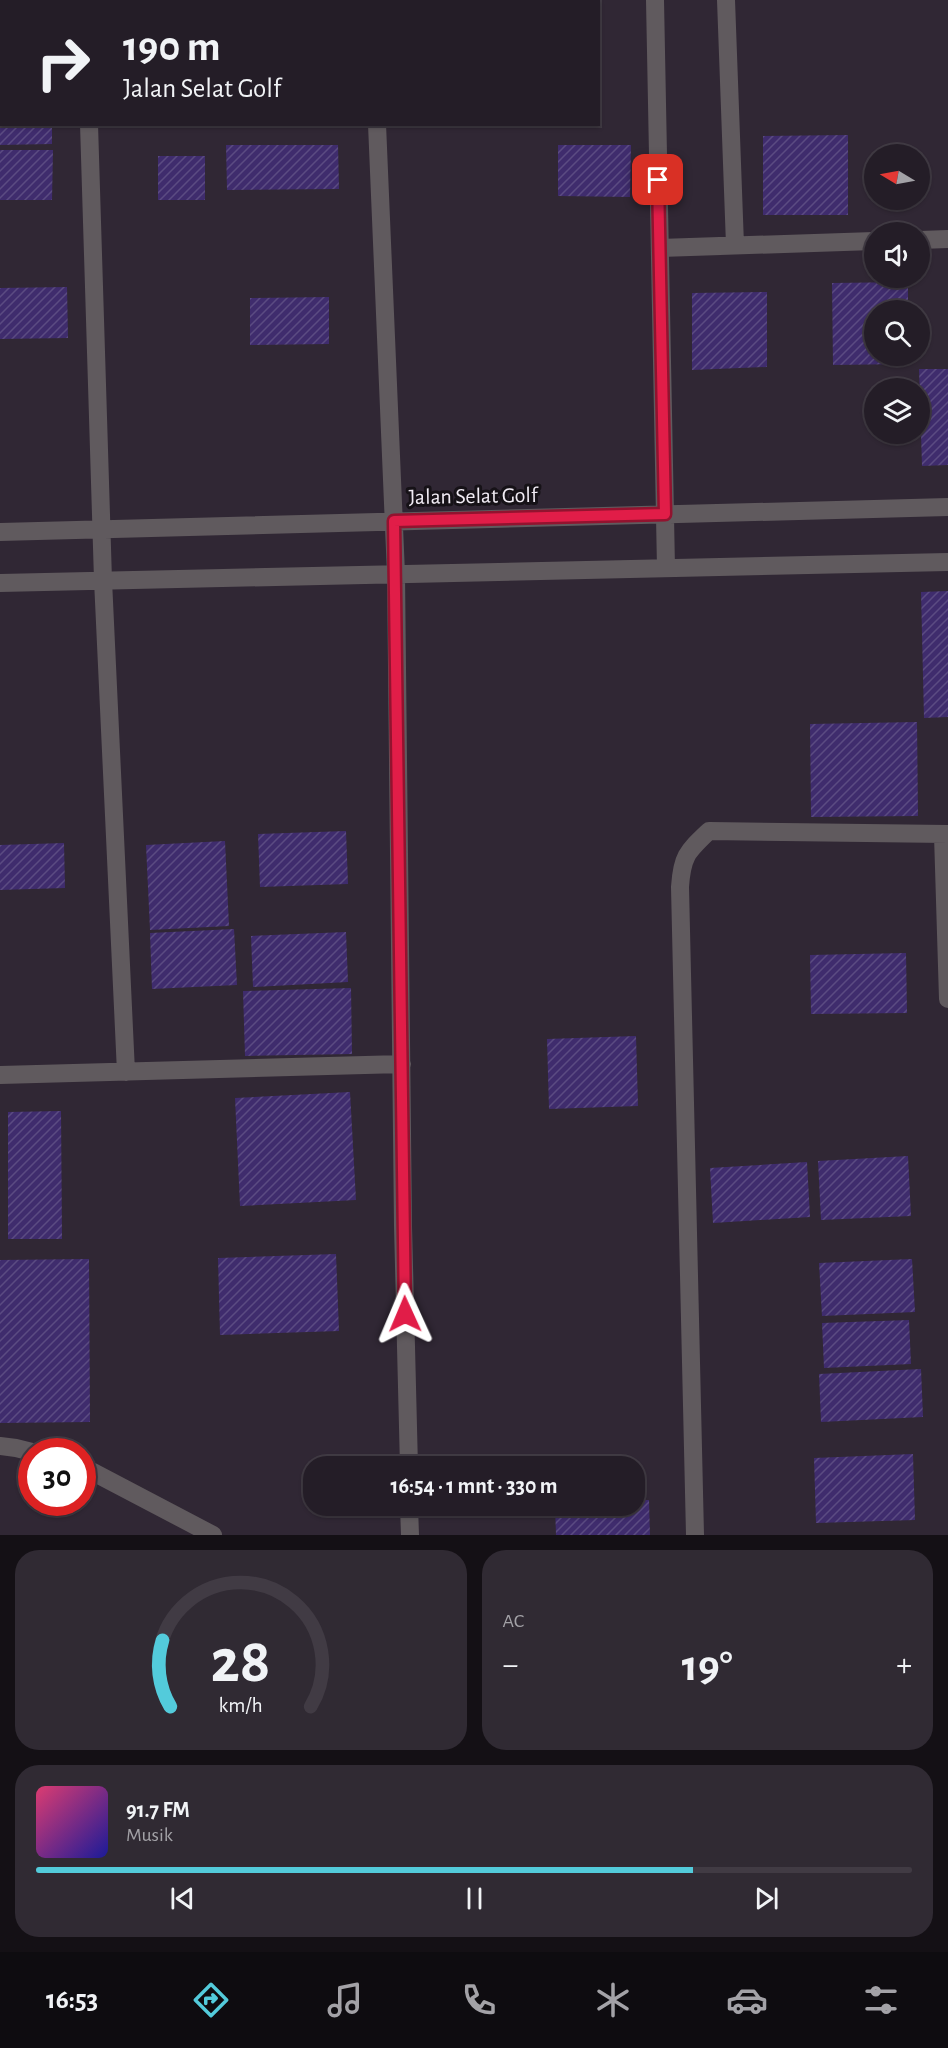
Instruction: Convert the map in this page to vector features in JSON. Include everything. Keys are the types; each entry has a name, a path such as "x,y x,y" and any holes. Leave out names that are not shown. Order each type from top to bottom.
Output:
{"street":[{"path":"655,0 666,568"},
{"path":"726,0 735,245"},
{"path":"88,126 103,580 126,1072"},
{"path":"377,126 396,574 403,1226 409,1456"},
{"path":"930,240 948,239"},
{"path":"660,248 864,241"},
{"name":"Jalan Selat Golf","path":"0,532 948,507"},
{"path":"0,583 948,562"},
{"path":"695,1535 680,899 682,864 691,848 709,831 945,835 948,999"},
{"path":"0,1075 402,1064"},
{"path":"0,1446 18,1448"},
{"path":"96,1474 213,1535"},
{"path":"410,1516 410,1535"}],"building":[{"path":"0,126 52,126 52,144 0,145"},
{"path":"848,135 848,215 763,215 763,136"},
{"path":"226,145 338,145 339,189 227,190"},
{"path":"558,145 631,145 630,197 558,196"},
{"path":"0,150 53,150 52,200 0,200"},
{"path":"158,156 205,156 205,200 158,200"},
{"path":"832,283 864,283 864,288 908,288 908,300 864,300 864,365 833,365"},
{"path":"67,287 68,338 0,339 0,288"},
{"path":"767,292 767,367 692,370 692,293"},
{"path":"329,297 329,344 250,345 250,298"},
{"path":"919,369 948,369 948,465 922,466 921,444 930,444 930,378 919,378"},
{"path":"948,591 948,717 924,718 921,592"},
{"path":"917,722 918,816 811,817 810,724"},
{"path":"346,831 348,884 260,887 258,834"},
{"path":"225,841 229,926 150,930 146,845"},
{"path":"64,843 65,888 0,890 0,845"},
{"path":"234,929 237,985 152,989 150,933"},
{"path":"346,932 348,982 253,987 251,936"},
{"path":"906,953 907,1013 811,1014 810,955"},
{"path":"351,988 352,1054 245,1056 243,991"},
{"path":"636,1036 638,1106 549,1109 547,1039"},
{"path":"350,1092 356,1200 240,1206 235,1098"},
{"path":"61,1111 62,1239 8,1239 8,1112"},
{"path":"908,1156 911,1216 821,1220 818,1161"},
{"path":"807,1162 810,1217 713,1223 710,1168"},
{"path":"336,1254 339,1331 220,1335 218,1258"},
{"path":"89,1259 90,1422 0,1423 0,1260"},
{"path":"912,1259 915,1312 822,1316 819,1263"},
{"path":"909,1320 911,1364 824,1368 822,1323"},
{"path":"921,1369 923,1417 821,1422 819,1374"},
{"path":"913,1454 915,1520 816,1523 814,1458"},
{"path":"645,1500 649,1500 650,1535 556,1535 555,1516 645,1516"}],"route":[{"path":"405,1314 394,521 665,514 658,180"}]}
